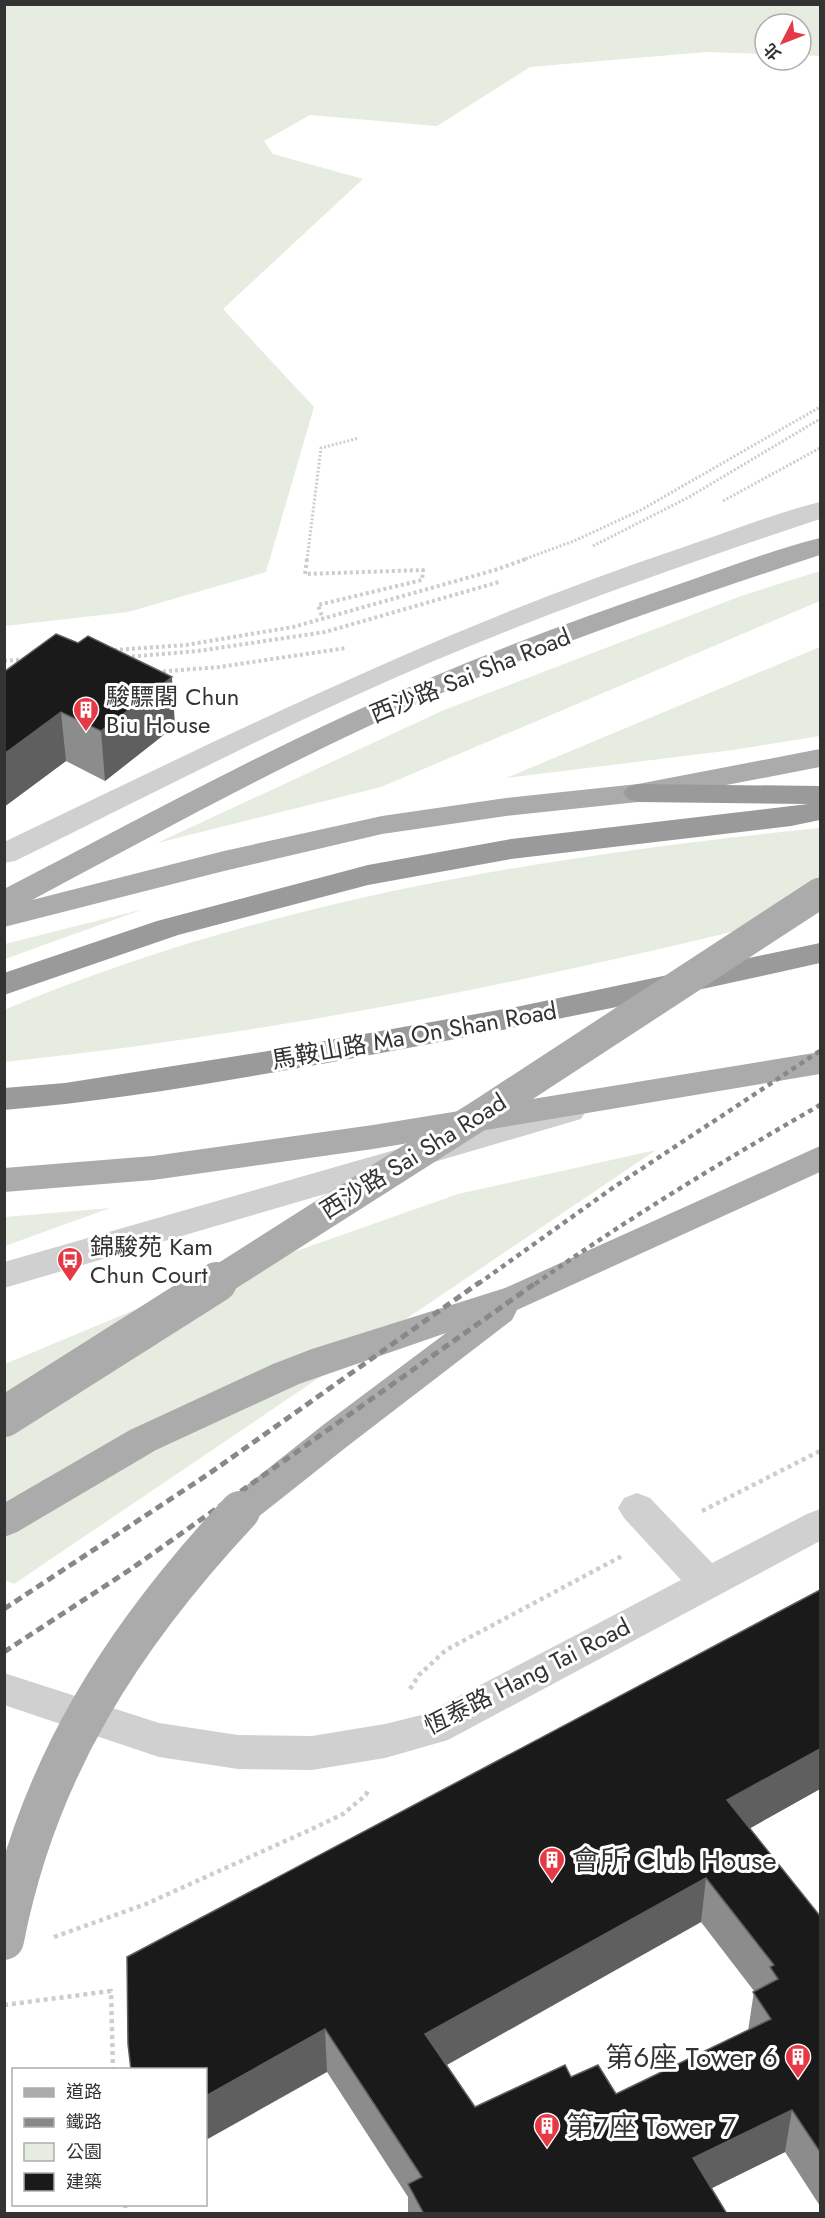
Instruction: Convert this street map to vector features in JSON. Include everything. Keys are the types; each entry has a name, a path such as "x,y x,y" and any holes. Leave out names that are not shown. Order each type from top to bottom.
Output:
{"highway":[{"path":"638,793 820,795"},
{"path":"4,985 109,947 261,902 368,874 511,849 791,817 820,811"},
{"name":"馬鞍山路 Ma On Shan Road","path":"4,1099 65,1094 268,1062 494,1022 820,953"}],"main road":[{"name":"西沙路 Sai Sha Road","path":"4,902 226,786 398,702 587,627 719,579 820,546"},
{"path":"4,917 224,861 382,825 485,809 638,793 783,767 820,758"},
{"name":"西沙路 Sai Sha Road","path":"4,1417 476,1118 820,893"},
{"path":"4,1180 177,1165 373,1137 820,1063"},
{"path":"4,1522 143,1440 325,1359 517,1297 820,1158"},
{"path":"4,1940 38,1820 74,1735 114,1663 156,1604 198,1554 240,1511 293,1466 379,1404 517,1297"}],"street":[{"path":"4,854 306,708 417,658 528,612 638,571 820,510"},
{"path":"4,1275 622,1095"},
{"path":"637,1508 707,1583"},
{"name":"恆泰路 Hang Tai Road","path":"4,1689 159,1740 238,1752 312,1753 385,1741 435,1728 820,1524"}],"path":[{"path":"104,651 186,645 293,627 495,570 574,542 641,510 820,407"},
{"path":"590,548 689,497 820,419"},
{"path":"323,619 318,605 422,580 423,570 305,574 321,448 359,438"},
{"path":"714,505 820,448"},
{"path":"117,658 198,651 325,632 470,592 503,580"},
{"path":"151,673 219,667 351,647"},
{"path":"4,661 36,657"},
{"path":"701,1512 820,1451"},
{"path":"404,1698 419,1675 447,1650 631,1552"},
{"path":"97,1922 146,1904 343,1814 366,1795 370,1786"},
{"path":"4,2005 111,1991 113,2068"}],"green space":[{"path":"4,5 820,5 820,56 813,56 813,12 753,12 753,54 706,52 530,67 437,126 310,115 264,141 273,154 363,179 223,309 314,407 266,572 128,612 5,626"},
{"path":"820,571 820,601 381,787 157,843 444,710 741,596"},
{"path":"820,647 820,736 733,750 506,778"},
{"path":"820,828 820,910 618,958 415,1001 211,1036 5,1062 4,1010 102,972 202,940 303,912 508,869 716,839"},
{"path":"144,909 5,959 5,944"},
{"path":"656,1150 14,1584 5,1580 5,1364 163,1298 458,1194"},
{"path":"110,1208 5,1246 5,1217"}],"building":[{"path":"56,634 78,643 88,636 172,677 101,731 61,712 4,754 4,672"},
{"path":"820,1590 820,1749 727,1800 820,1916 820,2152 792,2110 693,2158 727,2214 424,2214 408,2184 422,2177 325,2029 207,2095 207,2068 131,2068 128,2044 127,1957","holes":["706,1878 774,1965 770,1967 778,1979 753,1992 771,2019 616,2094 598,2065 571,2077 565,2065 475,2107 425,2034"]}],"railway":[{"path":"478,1284 614,1187 820,1051"},
{"path":"535,1284 676,1191 820,1105"},
{"path":"4,1609 210,1473 480,1282"},
{"path":"4,1652 131,1569 537,1282"}],"place":[{"name":"駿驃閣 Chun Biu House","path":"86,733"},
{"name":"錦駿苑 Kam Chun Court","path":"70,1283"},
{"name":"會所 Club House","path":"552,1883"},
{"name":"第6座 Tower 6","path":"798,2080"},
{"name":"第7座 Tower 7","path":"547,2149"}]}
